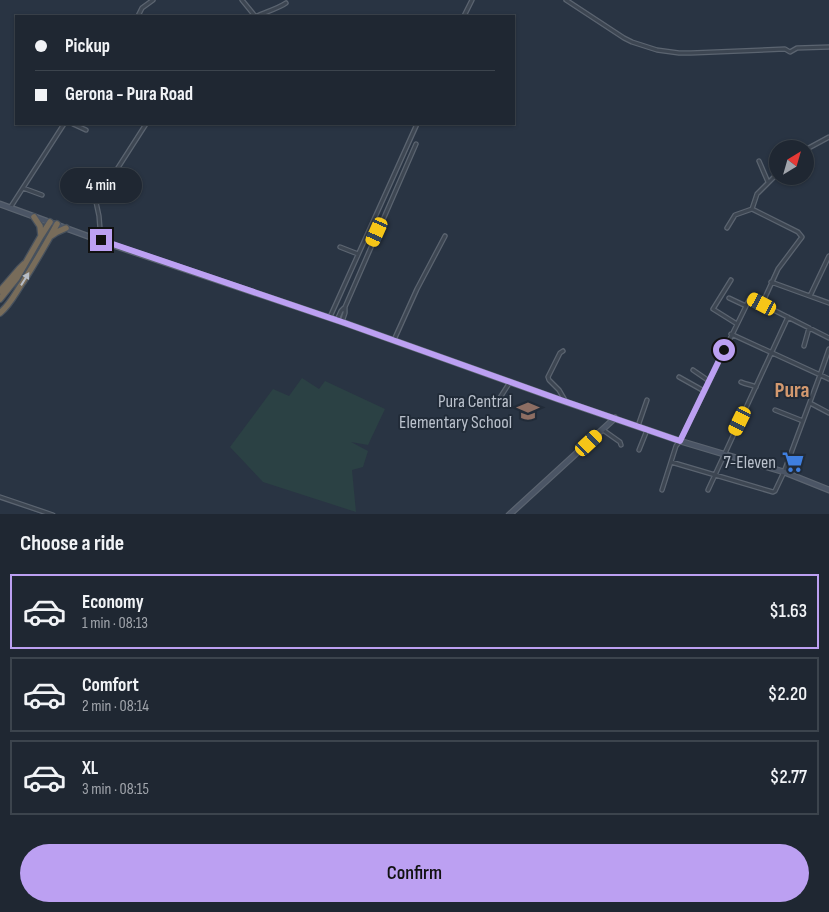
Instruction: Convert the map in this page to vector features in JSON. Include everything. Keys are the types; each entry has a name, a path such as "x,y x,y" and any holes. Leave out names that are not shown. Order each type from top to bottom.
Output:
{"highway":[{"path":"34,217 40,226 41,236"},
{"path":"0,299 18,278 41,236 54,223"},
{"path":"0,313 13,298 34,264 49,237 54,223"},
{"path":"49,237 66,228"},
{"path":"0,291 18,269 26,263"}],"main road":[{"path":"0,204 340,321 646,430 784,472 829,490"},
{"path":"509,514 615,418"}],"street":[{"path":"138,15 142,8 153,0"},
{"path":"242,0 255,15"},
{"path":"464,15 472,0"},
{"path":"566,0 624,38 657,50 691,53 785,49 790,52 797,48 829,47"},
{"path":"258,15 282,6 286,2"},
{"path":"10,208 63,125"},
{"path":"75,125 86,130"},
{"path":"96,202 145,125"},
{"path":"330,318 417,125"},
{"path":"814,145 829,137"},
{"path":"340,321 345,313 344,307 416,144"},
{"path":"752,209 757,194 768,182 758,161"},
{"path":"80,174 74,183 96,202 99,211 101,240"},
{"path":"23,188 42,195"},
{"path":"726,228 735,215 752,209 798,232 801,236 801,239 778,269 762,304"},
{"path":"394,340 444,236"},
{"path":"340,247 358,254"},
{"path":"810,296 829,256"},
{"path":"731,280 713,310 737,324"},
{"path":"772,282 829,303"},
{"path":"730,298 746,306"},
{"path":"662,490 676,446 750,298 829,338"},
{"path":"708,490 788,318"},
{"path":"804,346 809,328"},
{"path":"732,334 829,379"},
{"path":"671,462 773,492 775,491 784,472 829,349"},
{"path":"563,352 560,354 548,377 566,402"},
{"path":"693,370 709,381"},
{"path":"679,377 704,391"},
{"path":"490,404 496,404 510,382"},
{"path":"741,382 756,387"},
{"path":"638,426 647,400"},
{"path":"810,403 829,412"},
{"path":"776,410 803,421"},
{"path":"603,430 621,444"},
{"path":"640,450 646,430"},
{"path":"0,497 52,514"}],"green space":[{"path":"302,378 319,389 325,381 385,409 368,445 351,442 368,451 363,467 352,470 356,512 263,482 230,447 273,389 289,396"}],"waterway":[{"path":"16,504 43,514"}],"place":[{"name":"Pura Central Elementary School","path":"528,411"},
{"name":"7-Eleven","path":"793,462"}],"district":[{"name":"Pura","path":"792,390"}],"route":[{"path":"101,240 257,292 680,441 724,350"}]}
